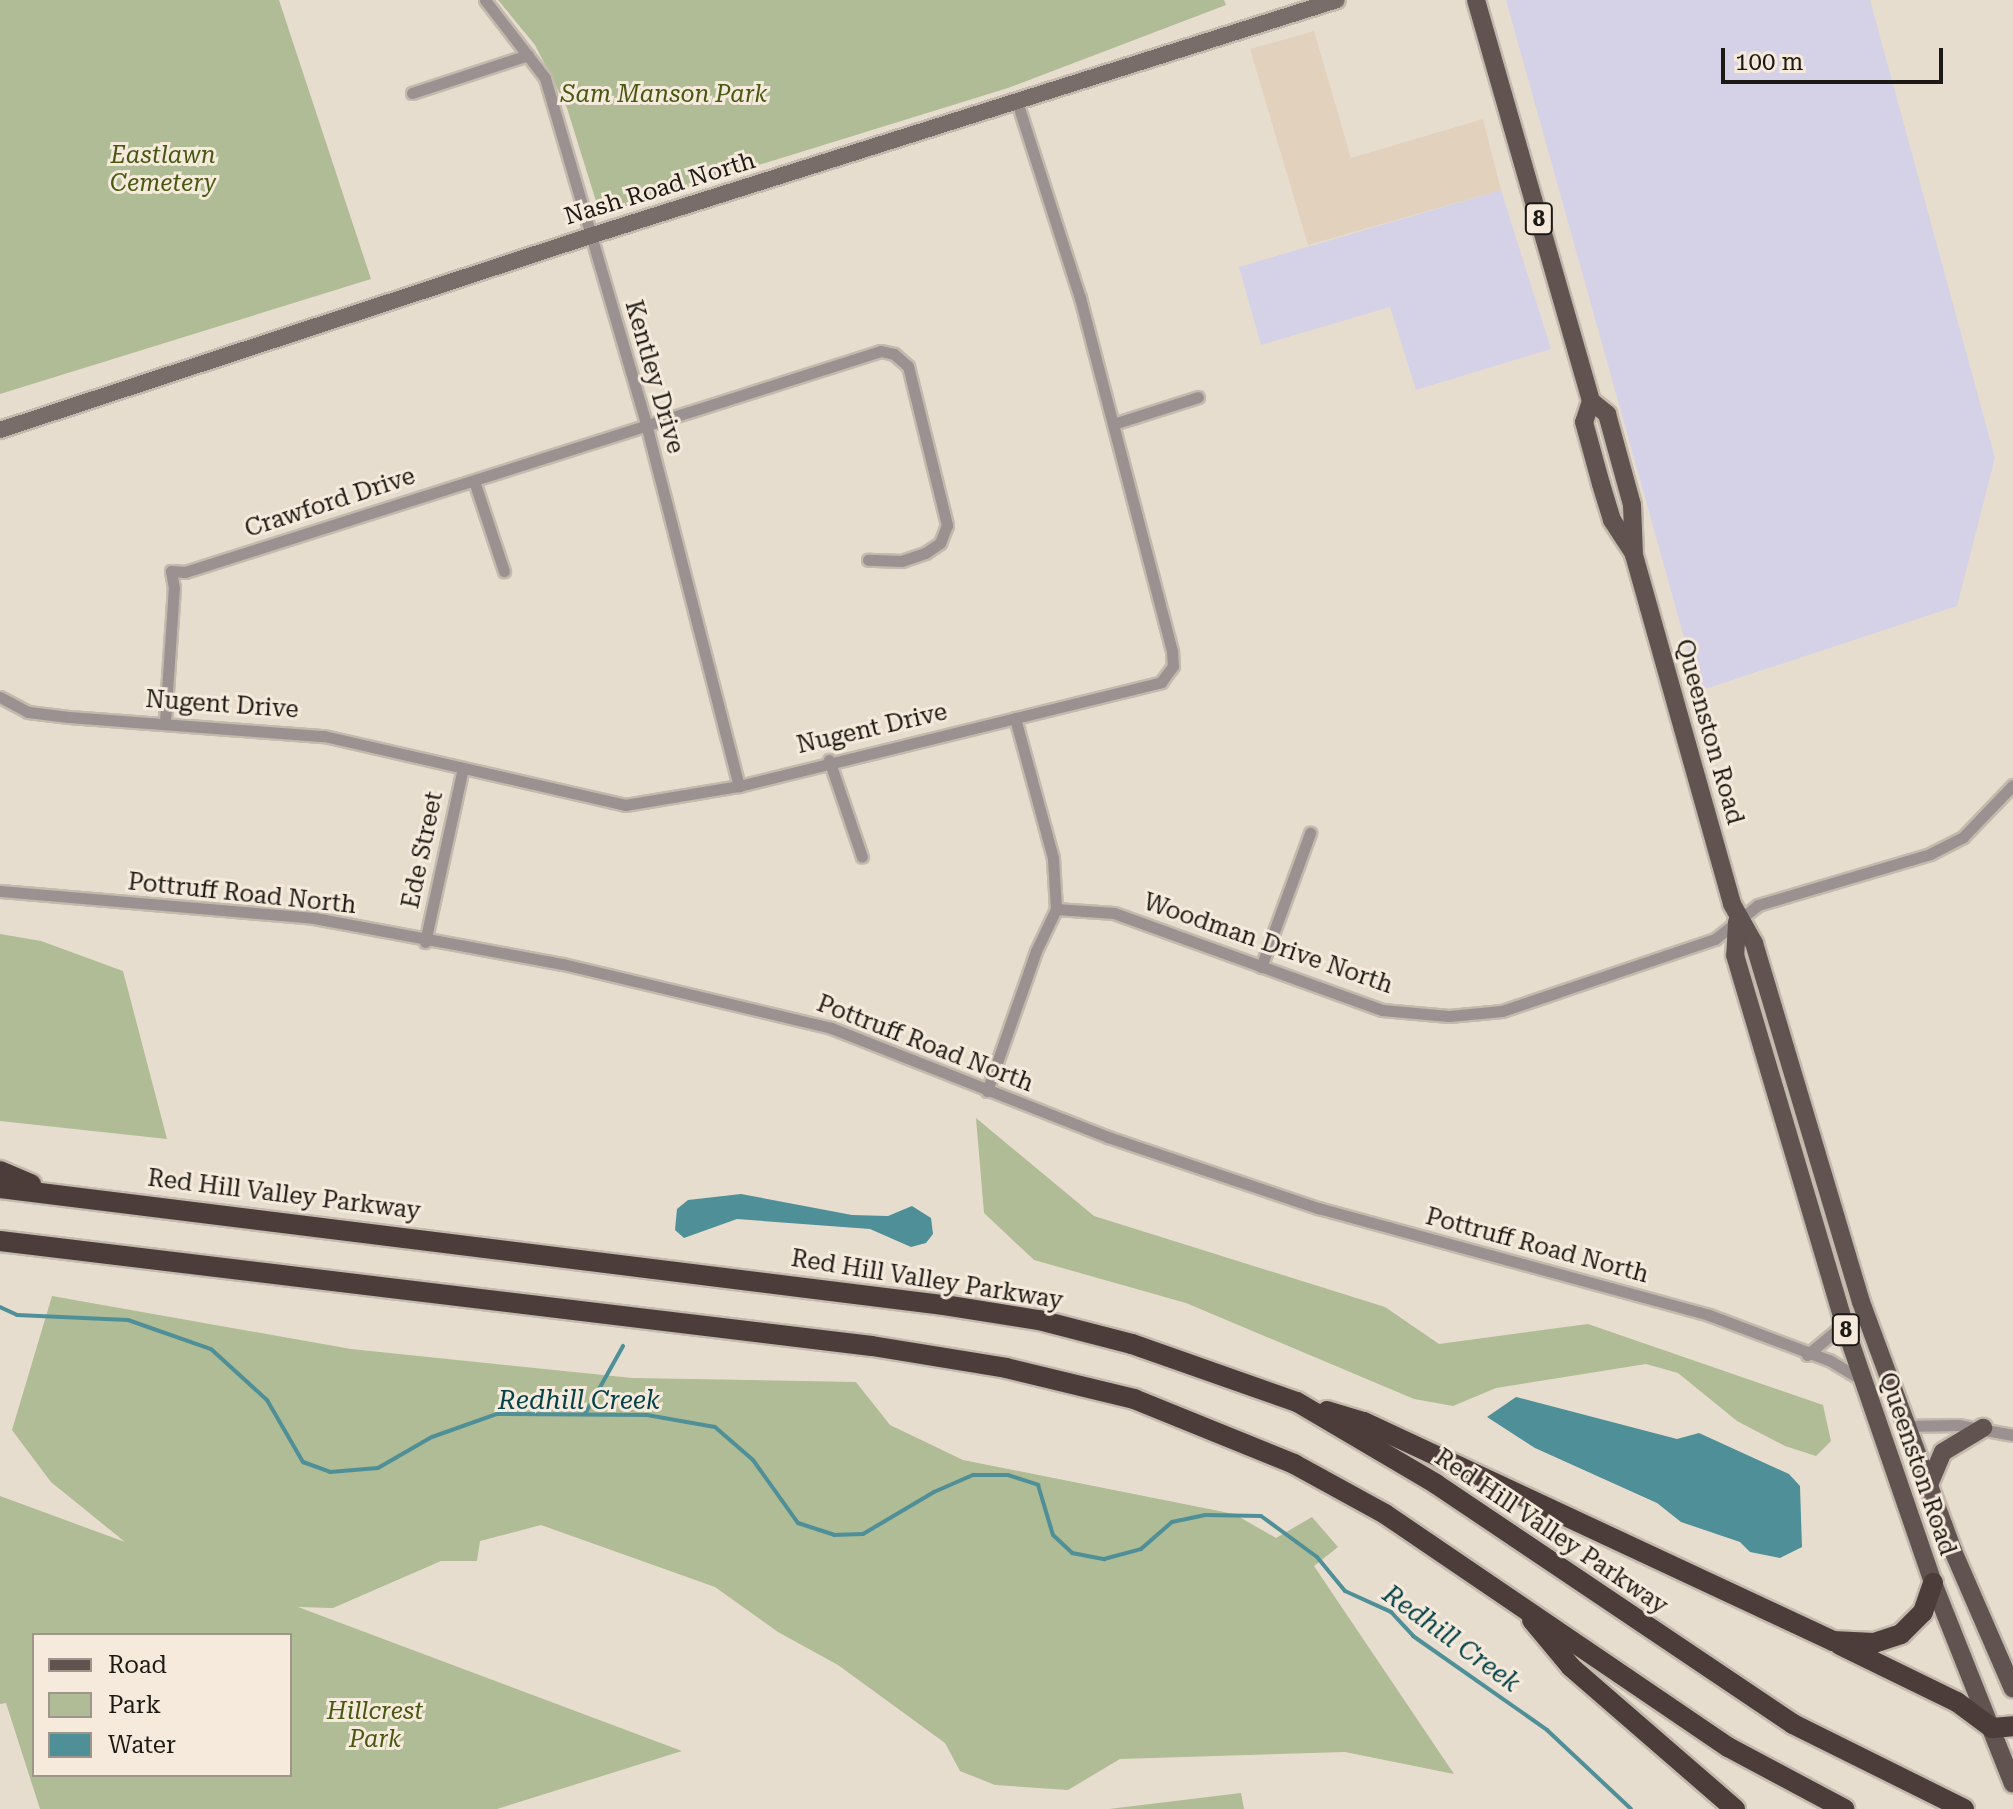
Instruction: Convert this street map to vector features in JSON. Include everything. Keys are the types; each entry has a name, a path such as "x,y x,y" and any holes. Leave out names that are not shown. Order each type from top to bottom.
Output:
{"highway":[{"path":"0,1171 54,1192"},
{"name":"Red Hill Valley Parkway","path":"0,1188 54,1192 1039,1320 1132,1344 1297,1402 1436,1484 1793,1724 1964,1809"},
{"path":"0,1241 872,1346 1019,1371 1134,1399 1294,1464 1385,1514 1728,1747 1844,1809"},
{"path":"1297,1402 1364,1422 1833,1641 1957,1702 1992,1728 2013,1726"},
{"path":"1833,1641 1874,1643 1901,1634 1923,1612 1933,1583"},
{"path":"1516,1602 1571,1667 1735,1809"}],"main road":[{"name":"Nash Road North","path":"0,430 590,236 1337,0"},
{"name":"Queenston Road","path":"1476,0 1591,401 1584,422 1594,459 1612,520 1634,555 1737,922 1735,955 1844,1324 1933,1583 2013,1784"},
{"name":"Queenston Road","path":"1737,922 1754,943 1824,1185 1905,1426 2013,1689"},
{"path":"1928,1487 1943,1452 1983,1428"}],"street":[{"name":"Kentley Drive","path":"485,0 545,78 646,424 739,786"},
{"path":"412,93 528,55"},
{"name":"Nugent Drive","path":"0,697 28,712 286,730 625,805 739,786 829,760 1161,682 1173,666 1113,424 1080,298 1017,102"},
{"name":"Crawford Drive","path":"165,722 174,588 171,571 185,572 865,355 894,354 908,366 947,525 940,543 925,553 902,561 868,560"},
{"path":"1113,424 1198,397"},
{"path":"474,481 504,571"},
{"path":"987,1091 1036,951 1056,909 1053,858 1015,718"},
{"path":"829,760 862,857"},
{"name":"Ede Street","path":"425,942 463,768"},
{"name":"Woodman Drive North","path":"1056,909 1114,913 1382,1010 1449,1016 1489,1012 1562,994 1715,939 1758,905 1930,854 1963,837 2013,785"},
{"path":"1261,967 1310,833"},
{"name":"Pottruff Road North","path":"0,891 314,918 425,942 563,964 831,1028 987,1091 1318,1208 1709,1315 1807,1355 1829,1360 1863,1380"},
{"path":"1807,1355 1844,1324"},
{"path":"1905,1426 1983,1428 2013,1435"}],"shaded area":[{"path":"1506,0 1870,0 1995,458 1957,606 1699,691"},
{"path":"1314,31 1351,158 1483,119 1501,190 1308,245 1250,49"},
{"path":"1501,190 1551,349 1416,390 1390,307 1261,345 1239,267"}],"green space":[{"name":"Eastlawn Cemetery","path":"0,0 279,0 371,279 0,394"},
{"name":"Sam Manson Park","path":"498,0 1224,0 1226,5 1008,88 600,214 567,108 535,45"},
{"path":"0,934 41,941 123,971 167,1139 0,1121"},
{"path":"976,1118 1094,1216 1385,1307 1439,1344 1588,1324 1823,1405 1831,1441 1816,1456 1785,1446 1737,1421 1678,1373 1646,1364 1496,1388 1453,1406 1414,1399 1186,1303 1034,1260 984,1213"},
{"name":"Hillcrest Park","path":"52,1296 351,1349 632,1378 856,1382 890,1425 963,1460 1234,1514 1276,1538 1312,1517 1338,1547 1314,1566 1454,1774 1345,1752 1120,1759 1068,1790 995,1785 960,1771 945,1743 838,1665 778,1632 715,1587 541,1525 480,1541 477,1561 441,1561 333,1608 298,1607 682,1751 497,1809 40,1809 6,1703 0,1704 0,1496 125,1542 51,1482 12,1430"},
{"path":"1241,1793 1244,1809 1109,1809"}],"water":[{"path":"741,1194 852,1215 888,1216 912,1206 931,1218 933,1234 926,1243 911,1247 870,1229 737,1219 684,1238 675,1230 677,1209 688,1200"},
{"path":"1516,1397 1677,1439 1699,1433 1789,1474 1800,1486 1802,1547 1780,1558 1750,1552 1740,1542 1681,1522 1657,1503 1535,1448 1487,1417"}],"waterway":[{"name":"Redhill Creek","path":"0,1307 17,1315 128,1320 211,1349 267,1400 303,1462 330,1472 378,1468 432,1437 497,1414 647,1415 715,1427 753,1460 798,1523 834,1535 863,1534 934,1492 973,1475 1008,1475 1038,1485 1053,1535 1072,1553 1104,1559 1141,1549 1172,1522 1205,1515 1261,1516 1317,1557 1345,1591 1391,1612 1413,1636 1547,1730 1631,1809"},
{"path":"585,1414 623,1346"}]}
